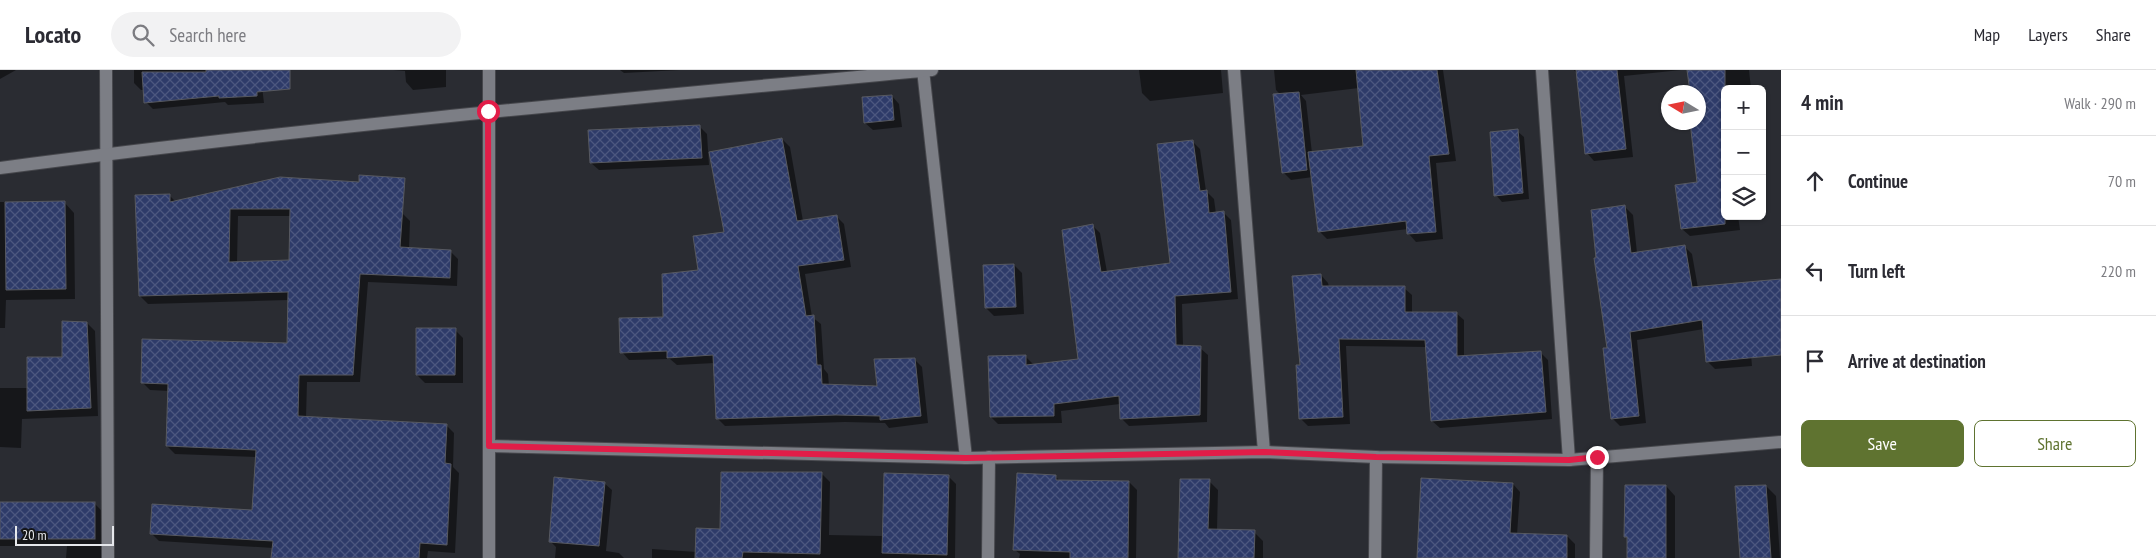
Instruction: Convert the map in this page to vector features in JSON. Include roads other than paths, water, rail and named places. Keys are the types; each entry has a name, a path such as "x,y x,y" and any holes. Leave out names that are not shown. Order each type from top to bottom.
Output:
{"street":[{"path":"106,70 108,558"},
{"path":"489,70 489,558"},
{"path":"0,168 105,154 488,111 926,70 966,458"},
{"path":"1234,70 1264,452"},
{"path":"1542,70 1569,460"},
{"path":"489,446 966,458 1264,452 1376,457 1569,460 1781,442"},
{"path":"988,558 989,457"},
{"path":"1375,558 1376,457"},
{"path":"1596,558 1597,457"}]}
